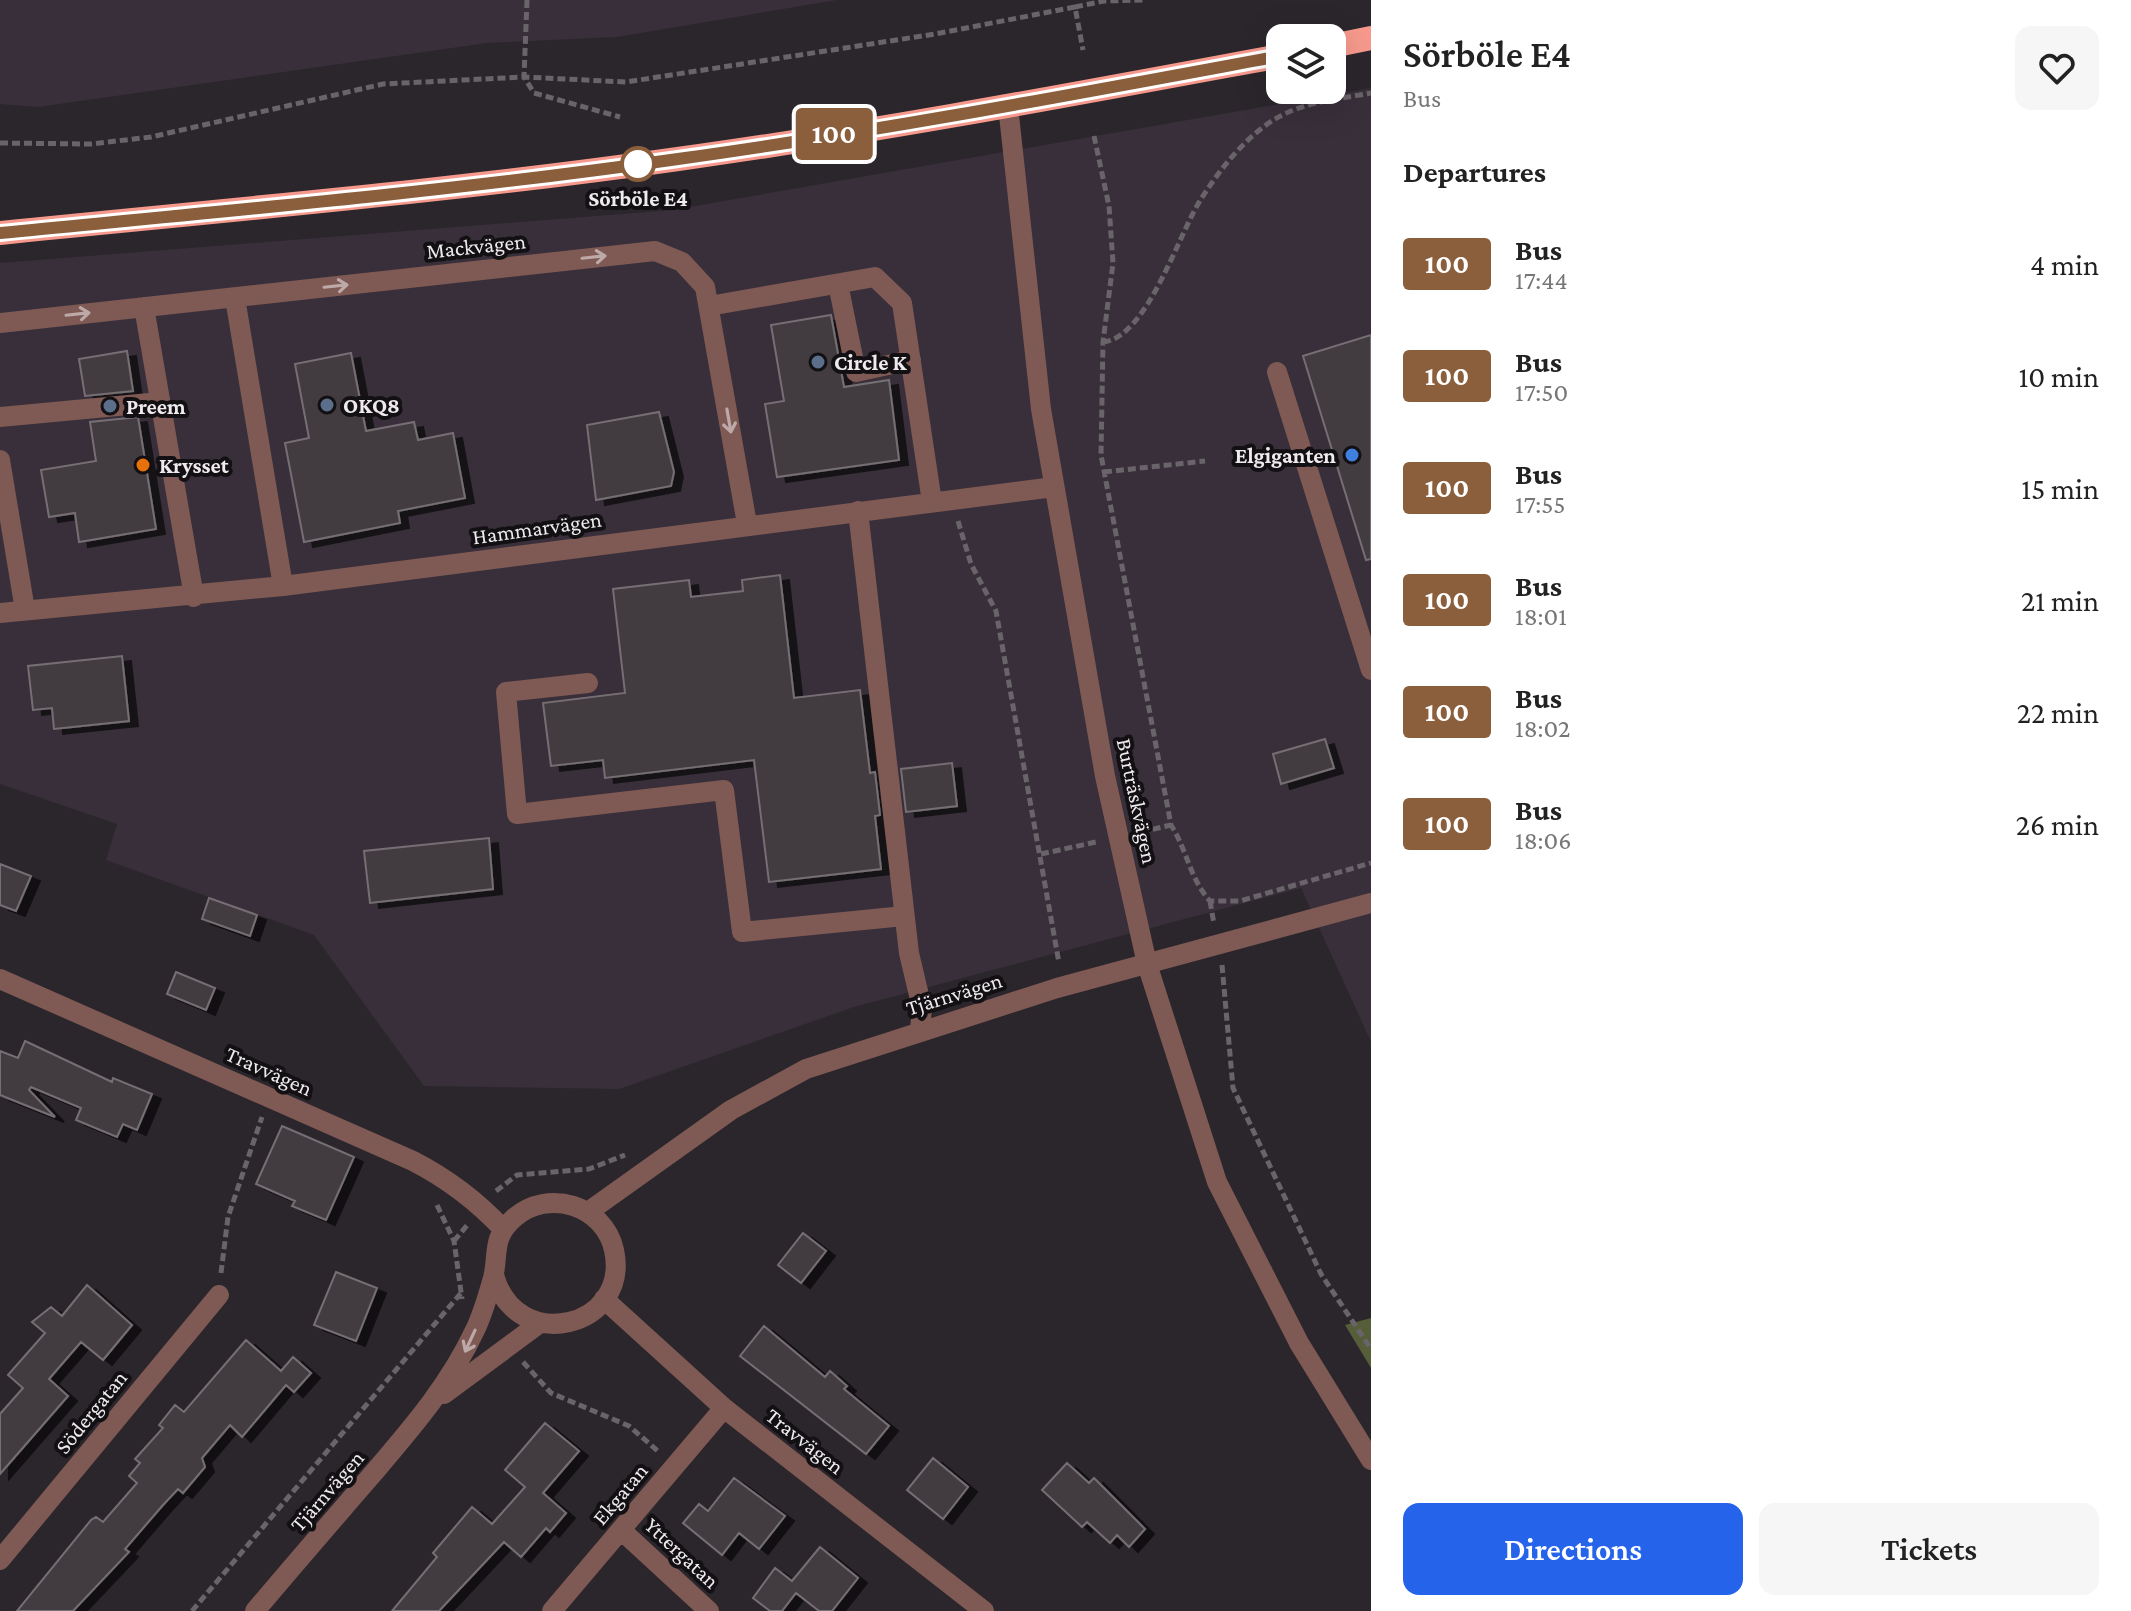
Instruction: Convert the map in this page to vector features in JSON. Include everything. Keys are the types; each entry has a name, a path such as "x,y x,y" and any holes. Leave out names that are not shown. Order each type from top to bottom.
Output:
{"highway":[{"path":"1346,43 1371,38"},
{"path":"0,233 463,187 633,165 1008,106 1266,59"}],"street":[{"name":"Burträskvägen","path":"1008,106 1041,409 1105,776 1147,964 1217,1182 1299,1343 1371,1460"},
{"name":"Mackvägen","path":"0,323 655,251 682,262 705,287 747,524"},
{"path":"709,306 875,277 902,303 932,502"},
{"path":"838,284 856,372 911,360"},
{"path":"235,298 283,586"},
{"path":"144,307 194,597"},
{"path":"1277,372 1371,670"},
{"path":"0,417 160,402"},
{"path":"0,460 25,610"},
{"name":"Hammarvägen","path":"0,613 194,597 1054,487"},
{"path":"858,511 904,916 922,1008 920,1030"},
{"path":"588,683 506,692 517,814 724,790 742,932 904,916"},
{"name":"Tjärnvägen","path":"588,1212 731,1110 806,1069 920,1030 1371,903"},
{"name":"Travvägen","path":"0,979 444,1177 483,1207 503,1229"},
{"path":"538,1204 567,1204 588,1212 606,1230 614,1249 615,1269 604,1299 580,1319 561,1324 540,1323 510,1306 494,1275 494,1255 503,1229 519,1213 538,1204"},
{"name":"Tjärnvägen","path":"255,1611 435,1401 474,1333 494,1275"},
{"name":"Södergatan","path":"0,1560 219,1295"},
{"name":"Travvägen","path":"604,1299 724,1408 984,1611"},
{"name":"Tjärnvägen","path":"435,1401 540,1323"},
{"name":"Ekgatan","path":"552,1611 724,1408"},
{"name":"Yttergatan","path":"621,1530 709,1611"}],"path":[{"path":"527,0 524,77 534,93 620,117"},
{"path":"0,143 91,144 151,137 383,84 524,77 626,82 921,36 1104,1 1144,0"},
{"path":"1075,7 1083,50"},
{"path":"1103,342 1110,342 1137,321 1199,202 1232,155 1267,125 1297,107 1371,93"},
{"path":"1094,136 1109,206 1113,263 1103,342 1101,455 1171,825 1183,844 1195,884 1210,901 1226,986 1233,1088 1321,1274 1371,1349"},
{"path":"1104,472 1205,461"},
{"path":"1210,901 1240,901 1371,863"},
{"path":"219,1295 228,1217 269,1097"},
{"path":"192,1611 461,1293"}],"shaded area":[{"path":"0,0 837,0 617,37 487,43 38,107 0,104"},
{"path":"1371,88 1371,1042 1301,888 854,1007 619,1089 424,1086 314,935 106,860 117,824 0,784 0,263 672,210 1279,104 1346,104 1346,92"}],"green space":[{"path":"1371,1318 1371,1368 1345,1325"}],"building":[{"path":"831,315 844,387 889,380 899,460 777,477 765,404 784,401 771,325"},
{"name":"Elgiganten","path":"1371,335 1371,559 1366,560 1303,356"},
{"path":"127,351 133,391 85,396 79,359"},
{"path":"351,353 366,431 414,422 418,440 453,433 465,498 398,511 400,523 304,542 285,443 309,438 295,364"},
{"path":"659,412 674,472 671,486 596,500 587,425"},
{"path":"138,417 156,529 79,542 75,513 49,517 41,470 96,461 90,422"},
{"path":"780,575 794,698 860,690 870,773 875,772 880,815 875,816 881,869 769,882 754,760 605,778 603,760 551,766 543,703 625,693 613,589 689,580 691,597 743,591 742,580"},
{"path":"122,656 129,721 54,729 52,708 33,710 28,666"},
{"path":"1325,739 1334,768 1281,784 1273,754"},
{"path":"952,763 957,806 906,812 901,769"},
{"path":"489,838 493,889 370,903 364,851"},
{"path":"0,864 31,876 16,911 0,905"},
{"path":"209,898 257,915 250,936 202,919"},
{"path":"176,972 215,988 206,1010 167,994"},
{"path":"25,1041 112,1082 113,1078 152,1094 137,1130 123,1124 117,1137 76,1120 81,1108 31,1087 29,1090 55,1117 0,1095 0,1051 18,1058"},
{"path":"282,1126 354,1157 326,1220 292,1206 295,1201 256,1184"},
{"path":"803,1233 826,1251 801,1283 778,1265"},
{"path":"336,1272 377,1288 356,1341 314,1325"},
{"path":"87,1285 132,1325 103,1360 81,1342 49,1379 68,1396 0,1474 0,1414 23,1388 8,1375 45,1333 32,1322 51,1307 62,1316"},
{"path":"764,1326 825,1377 830,1371 847,1386 844,1389 889,1426 866,1454 740,1356"},
{"path":"246,1340 281,1371 293,1357 311,1373 294,1392 286,1385 242,1437 230,1425 202,1458 205,1467 183,1493 178,1489 163,1505 125,1549 129,1552 73,1611 17,1611 91,1520 96,1517 103,1522 137,1483 129,1476 140,1463 135,1459 163,1428 159,1425 175,1405 184,1412"},
{"path":"545,1423 579,1451 543,1493 566,1513 550,1532 546,1528 521,1557 504,1542 439,1611 392,1611 437,1557 433,1553 472,1507 492,1524 525,1487 505,1470"},
{"path":"933,1458 968,1487 943,1519 907,1490"},
{"path":"1067,1463 1089,1483 1094,1478 1145,1529 1129,1547 1117,1535 1110,1543 1087,1522 1082,1527 1042,1490"},
{"path":"734,1478 785,1516 759,1549 739,1533 722,1555 683,1523 699,1504 708,1511"},
{"path":"820,1547 858,1578 832,1611 819,1611 796,1593 782,1611 770,1611 753,1598 775,1568 792,1581"}],"bus line":[{"name":"100","path":"0,233 463,187 680,159 1008,106 1266,59"}],"place":[{"name":"Sörböle E4","path":"638,164"},
{"name":"Circle K","path":"818,362"},
{"name":"OKQ8","path":"327,405"},
{"name":"Preem","path":"110,406"},
{"name":"Elgiganten","path":"1352,455"},
{"name":"Krysset","path":"143,465"}]}
